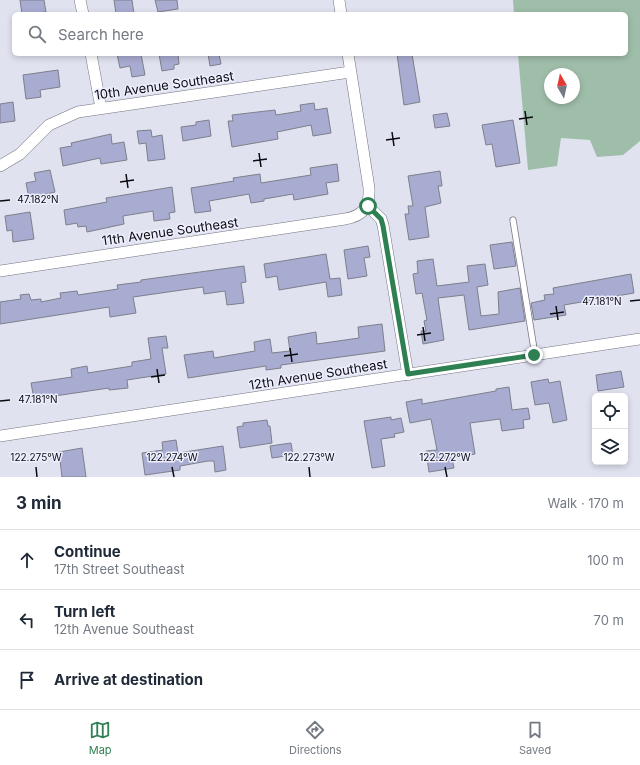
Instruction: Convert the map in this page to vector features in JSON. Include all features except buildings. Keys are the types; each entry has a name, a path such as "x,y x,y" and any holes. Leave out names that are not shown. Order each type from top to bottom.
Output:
{"street":[{"path":"80,0 83,12"},
{"path":"339,0 341,12"},
{"path":"92,56 102,108"},
{"path":"348,56 369,188 368,206 381,219 383,226 408,374"},
{"name":"10th Avenue Southeast","path":"0,166 20,154 49,125 78,112 350,72"},
{"name":"11th Avenue Southeast","path":"0,271 345,220 362,213 368,206"},
{"name":"12th Avenue Southeast","path":"0,436 640,339"}],"lane":[{"path":"513,220 534,355"}],"green space":[{"path":"513,0 640,0 640,141 623,155 597,157 590,140 561,138 557,166 528,170 518,56 628,56 628,12 514,12"}],"route":[{"path":"368,206 381,219 383,226 408,374 534,355"}]}
